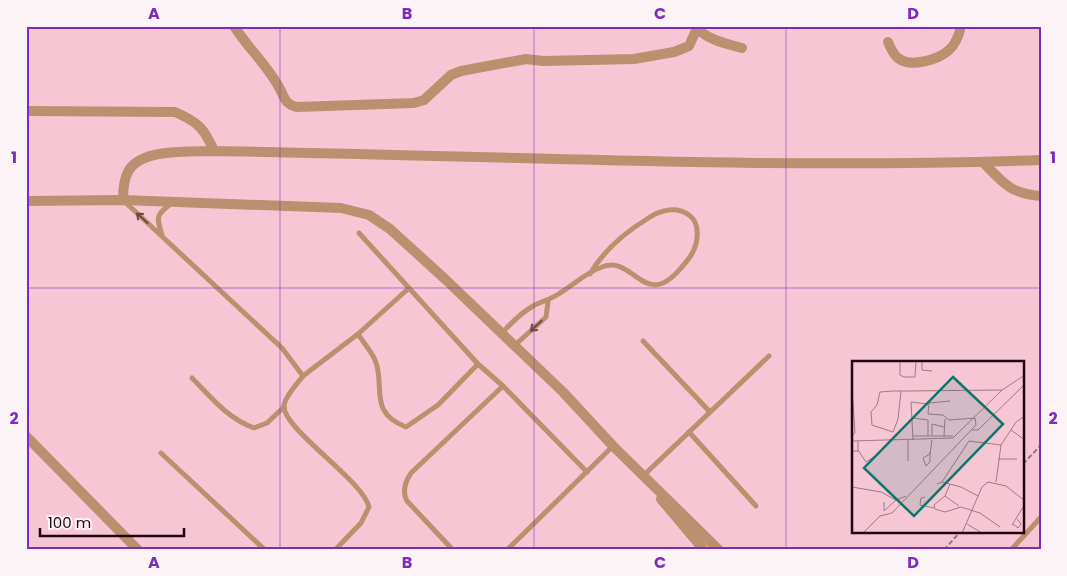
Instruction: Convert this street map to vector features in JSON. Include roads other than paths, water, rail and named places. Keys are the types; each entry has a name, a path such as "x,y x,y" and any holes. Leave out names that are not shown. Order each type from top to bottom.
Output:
{"street":[{"path":"234,26 244,43 272,74 286,101 291,106 297,107 414,103 424,100 446,79 461,71 512,60 634,59 674,52 689,46 696,27 717,42 742,48"},
{"path":"888,42 899,59 920,62 936,58 948,52 958,38 961,26"},
{"path":"26,111 175,112 194,120 206,132 214,151"},
{"path":"123,200 124,183 130,169 144,158 158,154 214,151 748,163 1041,160"},
{"path":"983,162 1013,190 1020,194 1041,196"},
{"path":"26,201 174,201 341,208 369,215 390,229 445,279 563,392 613,446 658,488 719,550"},
{"path":"26,436 138,550"},
{"path":"658,488 664,504 704,550"}],"lane":[{"path":"123,200 282,348 303,376"},
{"path":"162,235 157,219 158,215 174,201"},
{"path":"501,333 532,307 548,302 601,267 611,266 625,270 651,285 664,283 677,273 692,254 697,235 694,221 688,214 678,210 663,211 649,217 605,252 590,274"},
{"path":"360,233 478,364 587,472"},
{"path":"192,378 224,412 241,423 254,428 267,423 284,407 303,376 358,334 409,288"},
{"path":"514,346 546,317 548,302"},
{"path":"358,334 376,361 378,388 386,413 394,422 406,426 438,405 478,364"},
{"path":"643,341 710,412"},
{"path":"644,475 769,356"},
{"path":"453,550 407,501 404,495 407,479 502,386"},
{"path":"284,407 285,412 304,436 368,502 367,516 335,550"},
{"path":"689,432 756,506"},
{"path":"508,550 613,446"},
{"path":"161,453 265,550"},
{"path":"1011,550 1041,517"}]}
